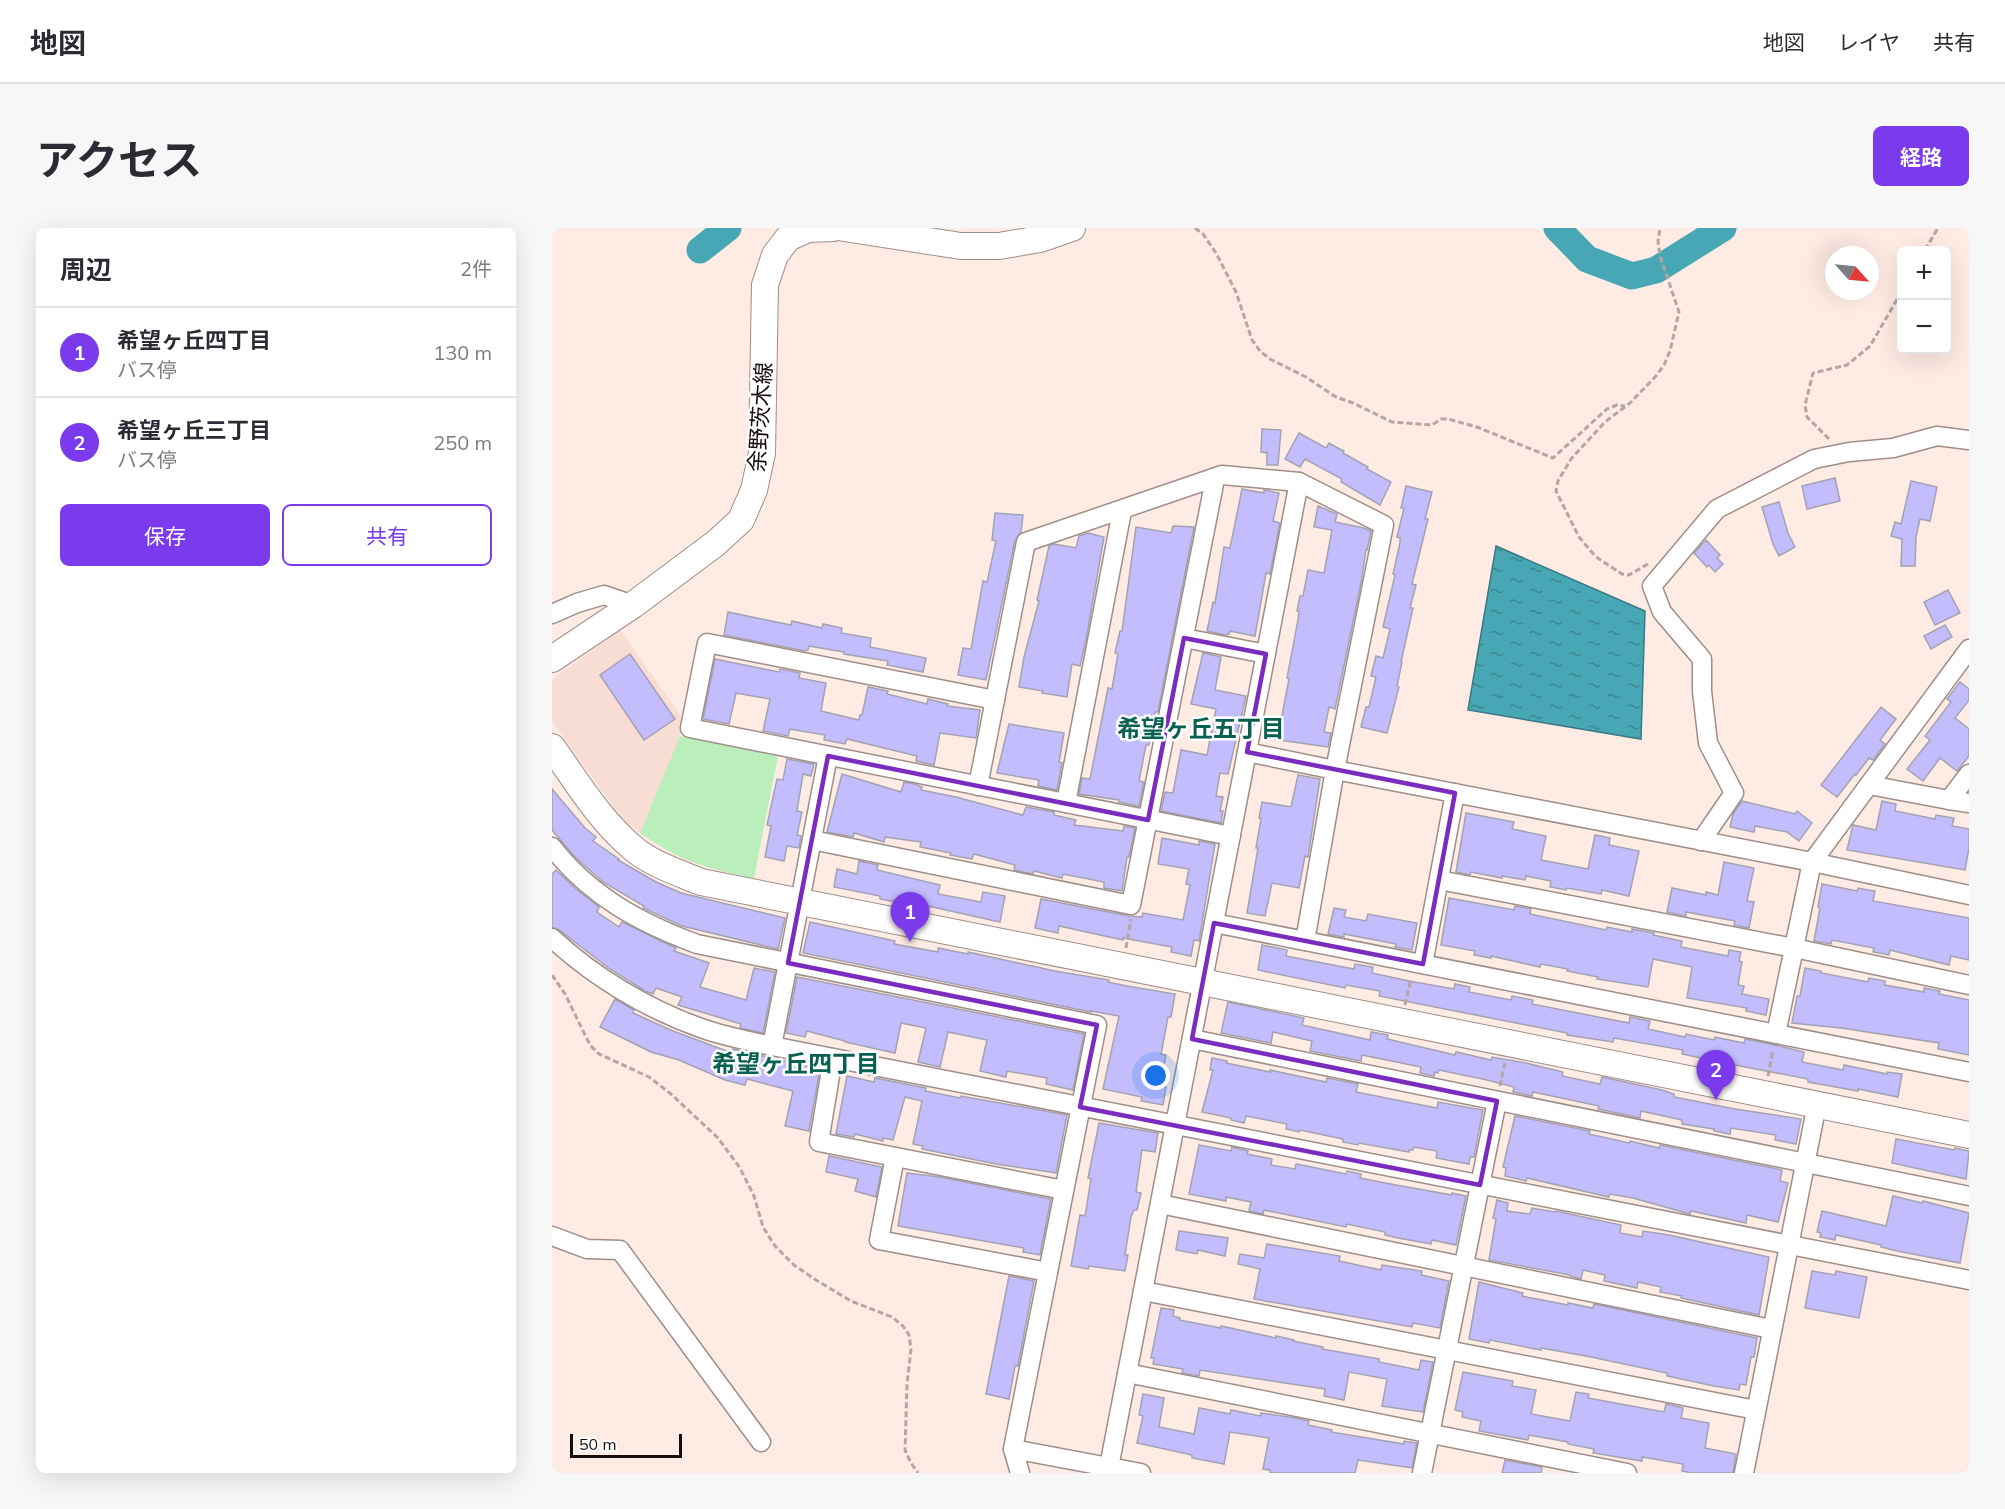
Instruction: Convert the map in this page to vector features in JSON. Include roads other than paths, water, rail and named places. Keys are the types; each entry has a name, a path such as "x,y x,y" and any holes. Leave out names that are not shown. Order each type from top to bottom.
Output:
{"street":[{"name":"余野茨木線","path":"552,659 633,605 716,543 741,520 754,490 762,453 765,285 775,255 788,238 808,229 833,228"},
{"path":"843,228 961,246 999,246 1040,239 1072,228"},
{"path":"1701,841 1734,793 1708,743 1701,659 1662,612 1652,586 1717,509 1814,459 1842,453 1893,448 1937,436 1969,440"},
{"path":"978,786 1026,542 1222,475 1299,482 1384,525 1335,770 1305,941"},
{"path":"812,840 1131,905 1215,479"},
{"path":"1109,1467 1299,482"},
{"path":"1066,803 1122,511"},
{"path":"552,614 604,595 633,605"},
{"path":"1184,638 1266,654"},
{"path":"995,700 707,644 690,729 1231,836"},
{"path":"1776,1034 1812,862 1969,649"},
{"path":"552,747 603,818 635,850 701,882 1969,1134"},
{"path":"1247,752 1812,862 1969,896"},
{"path":"772,1047 828,756"},
{"path":"1949,800 1969,774"},
{"path":"1869,785 1969,803"},
{"path":"1419,963 1439,880 1455,793"},
{"path":"552,847 565,862 615,906 656,928 697,944 1096,1025 1013,1449 1020,1473"},
{"path":"1439,880 1794,948 1969,985"},
{"path":"1214,923 1969,1072"},
{"path":"552,938 601,977 649,1006 701,1029 772,1047 1969,1280"},
{"path":"1192,1039 1969,1196"},
{"path":"833,1059 819,1143 1064,1190"},
{"path":"1422,1473 1497,1101"},
{"path":"1744,1473 1817,1104"},
{"path":"896,1157 879,1240 1048,1272"},
{"path":"1160,1204 1771,1329"},
{"path":"552,1236 587,1249 620,1250 761,1442"},
{"path":"1143,1291 1756,1410"},
{"path":"1127,1373 1627,1473"},
{"path":"1013,1449 1141,1473"}],"water":[{"path":"1496,546 1645,611 1641,739 1468,710"}],"waterway":[{"path":"700,250 728,228"},
{"path":"1557,228 1587,259 1632,276 1656,270 1723,228"}],"place":[{"name":"希望ヶ丘四丁目","path":"910,942"},
{"name":"希望ヶ丘三丁目","path":"1716,1100"}],"district":[{"name":"希望ヶ丘五丁目","path":"1201,729"},
{"name":"希望ヶ丘四丁目","path":"796,1064"}]}
